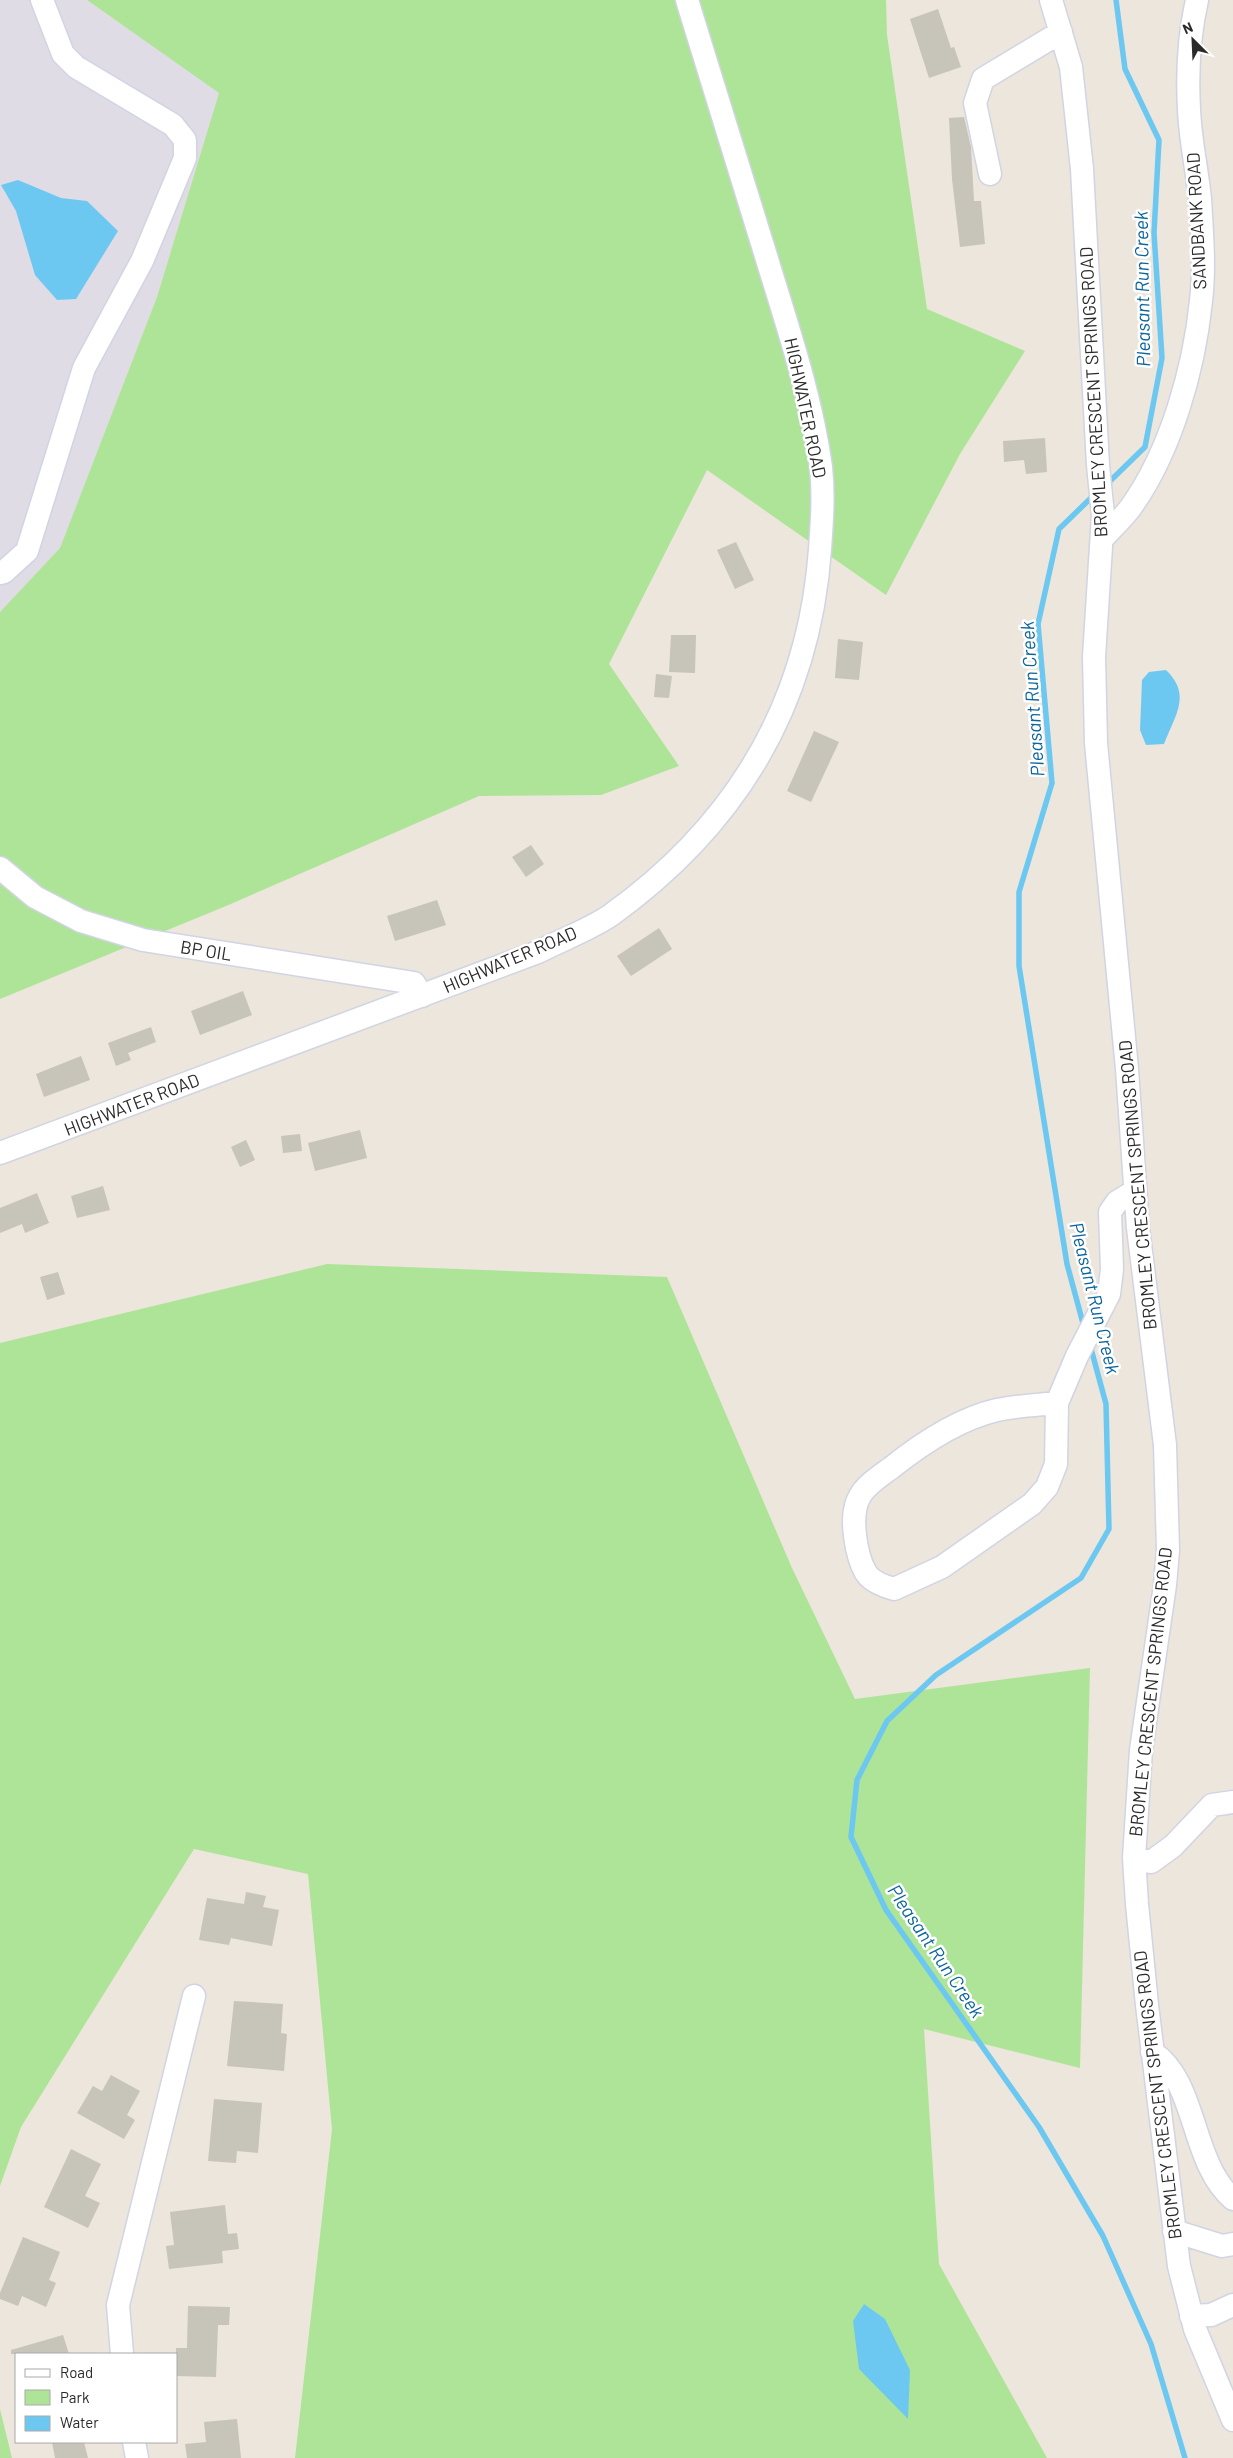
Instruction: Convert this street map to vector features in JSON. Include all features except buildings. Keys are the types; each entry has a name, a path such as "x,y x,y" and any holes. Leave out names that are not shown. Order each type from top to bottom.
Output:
{"street":[{"path":"0,573 4,572 27,551 84,368 142,261 185,158 185,140 173,125 76,67 63,54 42,0"},
{"name":"HIGHWATER ROAD","path":"0,1153 538,952 607,917 672,864 707,827 750,774 776,725 804,650 818,584 822,512 821,468 806,396 784,315 687,0"},
{"name":"BROMLEY CRESCENT SPRINGS ROAD","path":"1051,0 1071,67 1082,169 1098,465 1103,515 1094,658 1096,743 1127,1069 1138,1228 1165,1445 1168,1550 1166,1585 1142,1750 1134,1858 1152,2052 1174,2231 1191,2316 1233,2420"},
{"name":"SANDBANK ROAD","path":"1103,538 1131,508 1162,452 1187,377 1201,301 1203,256 1200,198 1188,92 1193,21 1198,0"},
{"path":"990,174 975,103 983,79 1061,32"},
{"name":"BP OIL","path":"0,868 35,897 81,921 143,940 414,983 422,996"},
{"path":"1057,1403 995,1410 969,1420 938,1435 870,1484 860,1496 854,1511 855,1537 865,1572 875,1584 894,1589 942,1567 1032,1504 1047,1487 1056,1464 1057,1403 1076,1356 1096,1315 1109,1294 1112,1279 1110,1212 1117,1202 1135,1191"},
{"path":"1134,1858 1151,1862 1173,1846 1212,1805 1233,1802"},
{"path":"122,2353 118,2304 194,1996"},
{"path":"1152,2052 1168,2064 1215,2180 1233,2199"},
{"path":"1174,2231 1222,2246 1233,2244"},
{"path":"1191,2316 1211,2315 1233,2305"},
{"path":"134,2443 136,2458"}],"shaded area":[{"path":"0,0 87,0 219,93 157,297 60,548 0,612"}],"green space":[{"path":"87,0 886,0 887,35 927,309 1025,351 960,454 886,595 707,470 609,664 679,766 601,795 479,796 226,906 0,999 0,612 60,548 157,297 219,93"},
{"path":"327,1264 667,1277 792,1568 855,1699 1090,1668 1080,2068 924,2029 939,2264 1047,2458 295,2458 332,2129 308,1874 194,1849 21,2127 0,2186 0,1343"},
{"path":"0,2409 12,2458 0,2458"}],"water":[{"path":"18,180 61,198 87,201 118,231 76,299 57,300 35,275 16,211 1,185"},
{"path":"1166,670 1174,679 1178,688 1179,706 1164,744 1146,745 1140,730 1142,680 1149,672"},
{"path":"864,2304 885,2319 910,2370 908,2419 859,2369 853,2321"}],"waterway":[{"name":"Pleasant Run Creek","path":"1107,484 1145,447 1162,358 1154,233 1159,140 1125,69 1116,0"},
{"name":"Pleasant Run Creek","path":"1084,1327 1067,1264 1019,966 1019,892 1052,783 1038,624 1059,529 1094,495"},
{"name":"Pleasant Run Creek","path":"1090,1345 1106,1404 1109,1529 1081,1578 936,1675 887,1721 857,1780 851,1837 886,1910 1039,2127 1103,2236 1151,2344 1185,2458"}]}
